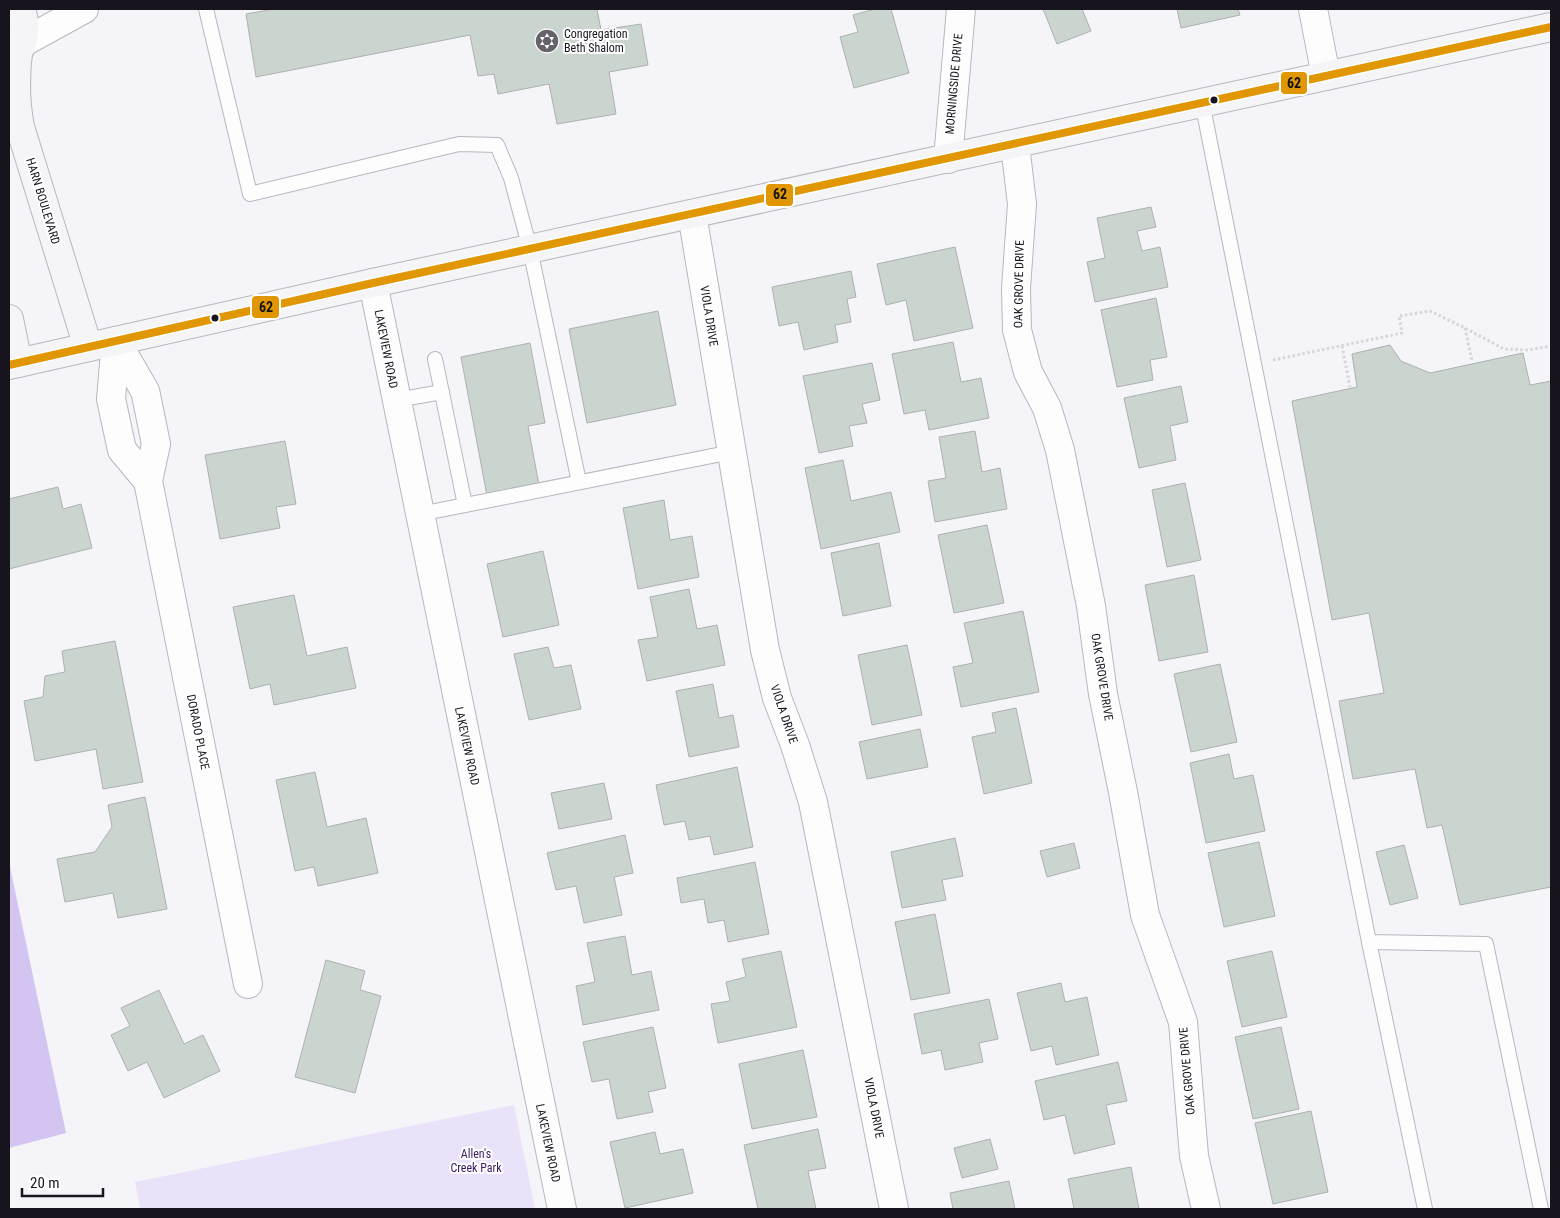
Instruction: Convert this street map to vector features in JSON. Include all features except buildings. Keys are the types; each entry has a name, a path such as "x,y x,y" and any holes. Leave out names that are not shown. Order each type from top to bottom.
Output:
{"main road":[{"name":"HARN BOULEVARD","path":"21,9 25,32 16,53 16,107 20,126 88,347"},
{"path":"9,319 13,364 373,283 1551,27"}],"street":[{"path":"16,53 84,9"},
{"name":"MORNINGSIDE DRIVE","path":"948,159 961,9"},
{"path":"1312,9 1326,76"},
{"name":"OAK GROVE DRIVE","path":"1015,145 1022,204 1016,288 1017,330 1028,372 1047,408 1060,450 1091,606 1103,694 1145,915 1183,1022 1194,1156 1206,1209"},
{"name":"VIOLA DRIVE","path":"692,214 765,650 777,698 795,745 813,802 894,1209"},
{"name":"LAKEVIEW ROAD","path":"373,283 562,1209"},
{"name":"DORADO PLACE","path":"116,341 145,391 156,444 148,481 248,984"}],"lane":[{"path":"206,9 250,194 460,144 497,145 511,178 530,249 579,482"},
{"path":"1202,102 1424,1209"},
{"path":"435,359 465,505"},
{"path":"397,400 442,392"},
{"path":"420,514 732,452"},
{"path":"1369,942 1486,944 1541,1209"}],"path":[{"path":"1273,360 1402,333 1399,316 1430,311 1504,349 1528,350 1551,346"},
{"path":"1465,328 1472,362"},
{"path":"1342,346 1350,387"}],"green space":[{"name":"Allen's Creek Park","path":"514,1105 535,1209 139,1209 135,1182"}],"shaded area":[{"path":"9,862 66,1133 9,1148"}],"transit line":[{"name":"62","path":"9,365 373,283 1551,27"}],"place":[{"name":"Congregation Beth Shalom","path":"547,41"}]}
